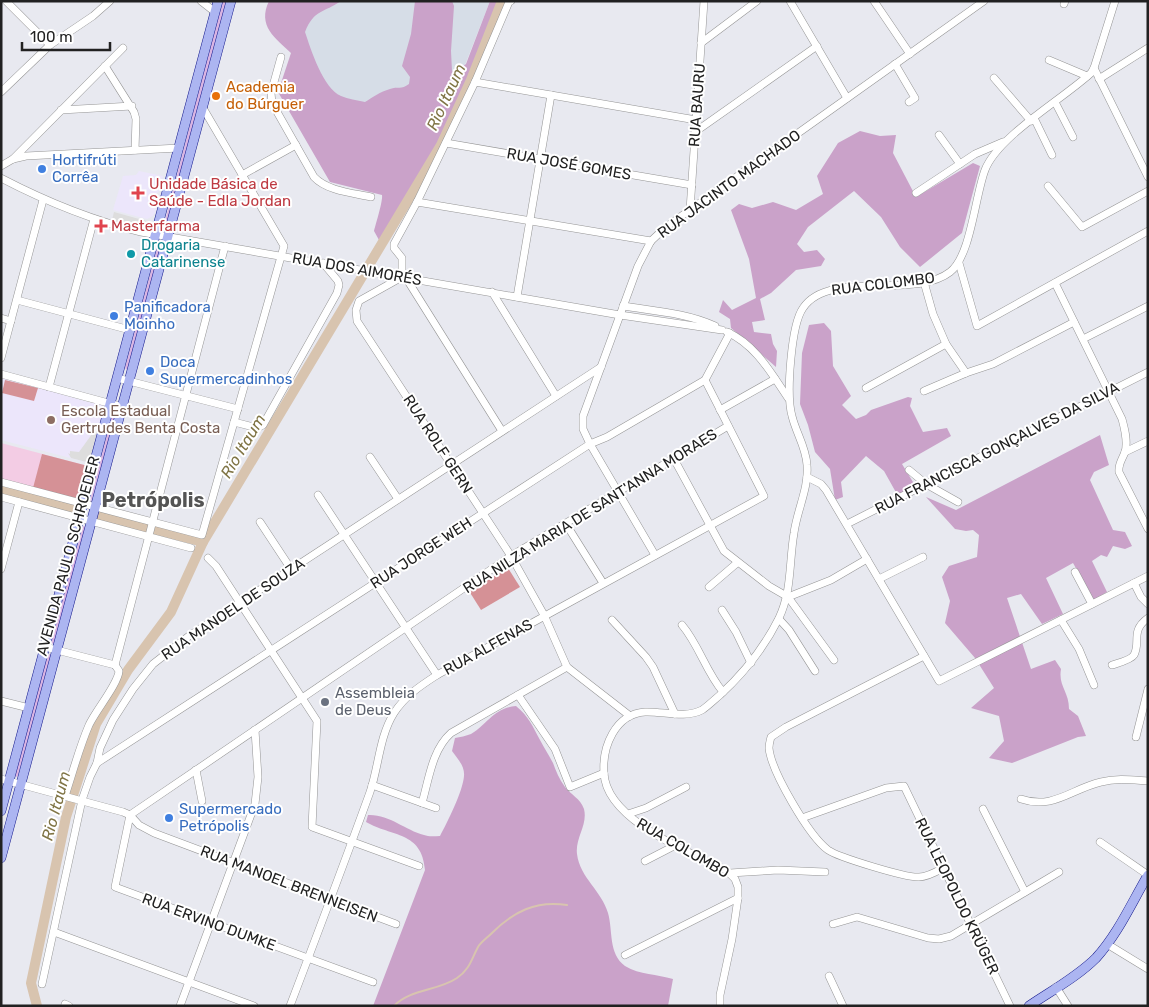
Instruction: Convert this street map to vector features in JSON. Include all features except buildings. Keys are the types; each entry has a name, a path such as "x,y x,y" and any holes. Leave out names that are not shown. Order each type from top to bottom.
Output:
{"main road":[{"name":"AVENIDA PAULO SCHROEDER","path":"1,811 5,780 29,708 218,1"},
{"name":"AVENIDA PAULO SCHROEDER","path":"1,858 232,1"},
{"path":"1030,1006 1086,966 1107,944 1148,875"}],"street":[{"path":"6,1 50,45"},
{"path":"1,92 50,45 93,16 110,1"},
{"path":"201,1 215,12"},
{"name":"RUA BAURU","path":"690,210 704,1"},
{"path":"701,43 757,1"},
{"path":"790,1 847,98"},
{"path":"874,1 910,54"},
{"name":"RUA JACINTO MACHADO","path":"655,555 583,429 583,416 638,266 651,241 666,227 984,1"},
{"path":"1115,1 1094,68 1087,76 1008,140 992,156 984,172 966,246 959,263 978,326 1148,231"},
{"path":"502,431 404,277 402,258 394,248 394,244 417,202 476,82 510,2"},
{"path":"695,132 817,46"},
{"path":"1,166 13,159 123,48"},
{"path":"1099,79 1148,48"},
{"path":"281,57 271,98 272,103 318,181 330,187 371,197"},
{"path":"1049,60 1087,76"},
{"path":"895,64 915,98 909,102"},
{"path":"105,66 132,106 136,119 135,150"},
{"path":"1094,68 1148,177"},
{"path":"994,78 1032,120 1052,155"},
{"path":"476,82 696,120"},
{"path":"517,297 551,95"},
{"path":"1055,102 1073,137"},
{"path":"61,110 132,106"},
{"path":"1,482 202,535 284,246 203,108"},
{"path":"939,135 960,164"},
{"path":"916,193 984,149 1008,140"},
{"name":"RUA JOSÉ GOMES","path":"446,143 692,185"},
{"path":"242,175 296,145"},
{"path":"13,159 26,156 178,148"},
{"name":"RUA DOS AIMORÉS","path":"1,178 43,200 94,220 155,234 620,315 722,330"},
{"path":"1048,186 1082,227 1148,191"},
{"path":"1,358 43,200"},
{"path":"417,202 651,241"},
{"path":"50,387 94,220"},
{"path":"115,665 226,246"},
{"path":"234,422 257,428 264,426 337,293 338,282 323,263"},
{"name":"RUA COLOMBO","path":"720,1006 720,995 732,939 738,898 737,883 730,873 647,830 628,814 614,798 605,780 604,773 611,734 621,722 630,716 647,712 690,714 703,709 723,692 751,663 779,618 788,597 793,536 807,477 806,457 791,414 789,399 789,378 796,325 801,310 810,299 821,292 834,289 924,282 946,275 959,263"},
{"name":"RUA ROLF GERN","path":"404,277 359,301 356,310 356,321 511,556 544,615 567,667 630,716"},
{"path":"924,282 933,314 946,344 966,373"},
{"path":"1055,283 1122,419 1125,431 1125,452 1118,467 1119,472 1148,529"},
{"path":"492,292 556,396"},
{"path":"16,300 130,330"},
{"name":"RUA DOS AIMORÉS","path":"623,306 691,317 730,333 750,346 760,356 789,399"},
{"path":"1083,339 1148,306"},
{"path":"1,318 11,321"},
{"path":"924,391 993,364 1074,322"},
{"path":"728,426 705,380 730,333"},
{"path":"866,388 946,344"},
{"name":"RUA MANOEL DE SOUZA","path":"42,984 54,932 73,798 90,777 97,764 100,748 107,730 145,673 162,656 240,603 601,367"},
{"name":"RUA FRANCISCA GONÇALVES DA SILVA","path":"847,524 1148,372"},
{"path":"1,374 122,406"},
{"path":"117,378 238,409"},
{"path":"720,410 775,379"},
{"name":"RUA JORGE WEH","path":"97,764 590,444 607,438 705,380"},
{"name":"RUA NILZA MARIA DE SANT'ANNA MORAES","path":"130,815 511,556 728,426"},
{"name":"RUA ALFENAS","path":"290,1006 372,785 380,746 388,725 402,701 417,688 544,615 764,496 728,426"},
{"path":"1125,452 1148,441"},
{"path":"370,457 398,499"},
{"path":"674,459 724,551 769,586 788,597 834,660"},
{"path":"909,470 926,484 958,502"},
{"path":"807,477 821,484 826,490 939,681 1148,576"},
{"path":"318,495 437,676"},
{"path":"1,497 191,548"},
{"path":"1,569 19,502"},
{"path":"260,522 291,569"},
{"path":"566,524 603,583"},
{"path":"879,579 923,557"},
{"path":"208,558 216,566 318,721 312,827 419,866"},
{"path":"788,597 831,580 867,559"},
{"path":"709,587 738,563"},
{"path":"1076,572 1092,604"},
{"path":"1134,584 1141,597 1148,604"},
{"path":"722,610 751,663"},
{"path":"779,618 789,630 815,671"},
{"path":"1112,665 1135,654 1138,629 1148,618"},
{"path":"612,620 653,667 674,714"},
{"path":"1061,620 1079,649 1094,685"},
{"path":"682,625 689,633 723,692"},
{"path":"45,647 115,665 119,671 118,676 88,727 73,798"},
{"path":"924,656 786,727 771,737 769,749 775,767 802,818 824,847 835,854 915,877 928,875 943,868"},
{"path":"422,803 436,754 451,733 567,667"},
{"path":"1136,737 1148,688"},
{"path":"518,695 555,749 570,787 604,773"},
{"path":"1,701 29,708"},
{"path":"180,1006 253,810 257,794 255,730"},
{"path":"196,770 202,801"},
{"name":"RUA MANOEL BRENNEISEN","path":"5,780 115,809 130,815 145,829 396,924"},
{"path":"1020,799 1042,803 1100,782 1116,780 1148,781"},
{"path":"372,785 436,808"},
{"path":"628,814 646,808 686,786"},
{"name":"RUA LEOPOLDO KRÜGER","path":"802,818 886,788 904,786 1010,1006"},
{"path":"983,809 1025,892"},
{"name":"RUA ERVINO DUMKE","path":"130,815 115,887 373,982"},
{"path":"1100,842 1148,875"},
{"path":"645,862 676,845"},
{"path":"730,873 778,870 825,872"},
{"path":"833,924 857,917 928,938 939,939 951,936 1059,872"},
{"path":"625,955 738,898"},
{"path":"54,932 254,1006"},
{"path":"1107,944 1148,969"},
{"path":"829,976 843,1006"},
{"path":"1056,987 1068,1006"}],"shaded area":[{"path":"222,1 227,1 165,230 163,229"},
{"path":"269,1 341,1 316,15 305,32 318,68 335,92 350,99 365,102 383,92 409,84 410,77 402,66 411,34 415,1 452,1 454,6 451,51 452,71 458,70 466,64 490,1 499,1 469,79 443,134 379,240 374,231 382,195 330,182 278,92 291,53 274,37 266,24 266,10"},
{"path":"297,1 490,1 447,111 377,192 276,16"},
{"path":"860,131 880,136 896,135 893,153 916,197 973,163 980,166 962,233 920,267 900,247 881,217 854,191 808,227 797,244 804,252 817,250 825,259 821,266 796,270 771,293 760,299 765,320 752,322 754,332 771,334 777,351 776,367 731,328 730,319 719,312 723,300 732,310 756,298 749,259 731,210 739,204 752,208 773,202 796,210 823,194 817,176 838,143"},
{"name":"Unidade Básica de Saúde - Edla Jordan","path":"139,171 163,176 160,190 155,195 153,203 156,210 153,216 147,219 113,210 123,176 136,175"},
{"path":"114,212 150,222 148,230 112,220"},
{"path":"160,243 161,246 129,369 127,370 125,368"},
{"path":"824,323 831,331 833,366 851,396 842,405 856,419 866,415 871,410 908,397 912,398 910,406 923,432 947,428 951,436 902,464 916,487 898,496 884,471 866,456 841,482 843,497 835,500 830,469 815,452 800,404 802,353 809,325"},
{"name":"Escola Estadual Gertrudes Benta Costa","path":"3,377 92,403 105,404 90,463 1,440 1,385"},
{"path":"5,380 38,388 34,401 2,393"},
{"path":"115,410 117,411 91,502 90,500"},
{"path":"100,423 90,463 71,458 68,453 70,454 70,451 79,452"},
{"path":"1100,435 1109,465 1094,472 1090,480 1113,530 1125,532 1132,546 1125,549 1113,546 1107,557 1101,555 1092,561 1107,592 1094,600 1073,563 1046,578 1063,614 1042,624 1021,594 1007,598 1031,669 1055,660 1061,669 1061,680 1069,703 1069,709 1078,716 1086,736 1078,737 1012,763 989,758 1004,741 999,716 971,708 994,688 975,658 945,623 950,601 942,577 949,566 977,557 979,535 973,530 955,529 926,497 956,510"},
{"path":"1,443 88,466 80,498 1,480"},
{"path":"42,454 88,466 80,498 76,500 33,488"},
{"path":"83,526 86,527 53,644 51,642"},
{"path":"508,568 520,587 481,610 469,591"},
{"path":"50,654 51,657 18,776 16,777 47,656"},
{"path":"516,706 532,726 563,784 584,809 585,815 577,854 582,870 605,905 616,955 625,966 631,969 673,979 668,1006 373,1006 425,870 423,857 412,842 366,822 368,815 383,817 426,836 440,836 458,798 464,776 462,766 452,751 455,738 471,734 496,713 508,707"}],"waterway":[{"name":"Rio Itaum","path":"37,1006 31,983 66,817 96,724 128,670 171,612 203,542 441,145 471,80 502,1"},
{"path":"1,489 77,509"},
{"path":"98,515 203,542"},
{"path":"394,1006 408,996 449,982 461,975 468,968 481,943 508,919 535,906 545,904 567,905"}],"place":[{"name":"Academia do Búrguer","path":"216,96"},
{"name":"Hortifrúti Corrêa","path":"42,169"},
{"name":"Unidade Básica de Saúde - Edla Jordan","path":"138,193"},
{"name":"Masterfarma","path":"101,226"},
{"name":"Drogaria Catarinense","path":"131,254"},
{"name":"Panificadora Moinho","path":"114,316"},
{"name":"Doca Supermercadinhos","path":"150,371"},
{"name":"Escola Estadual Gertrudes Benta Costa","path":"51,420"},
{"name":"Assembleia de Deus","path":"325,702"},
{"name":"Supermercado Petrópolis","path":"169,818"}],"district":[{"name":"Petrópolis","path":"153,500"}]}
